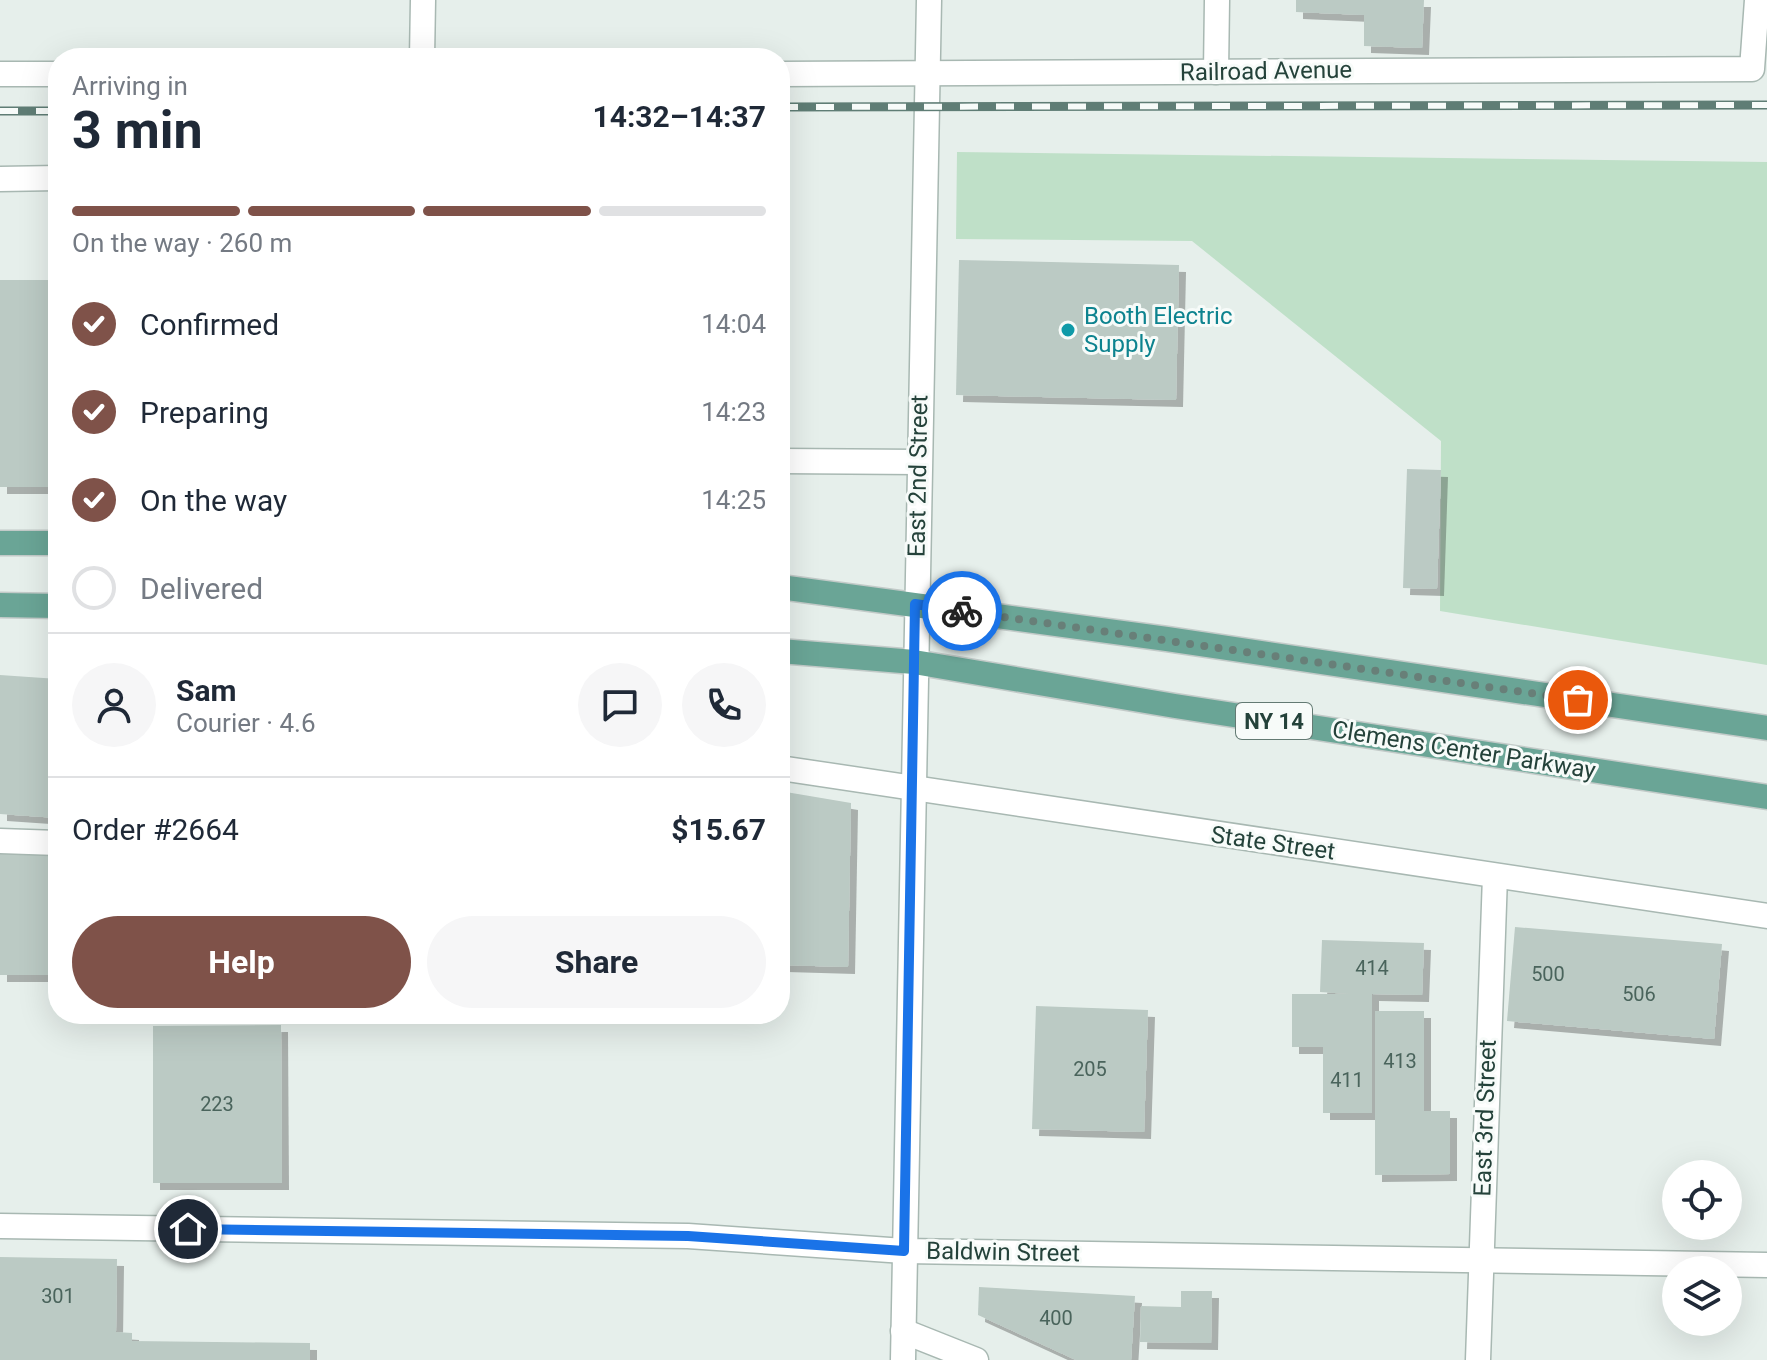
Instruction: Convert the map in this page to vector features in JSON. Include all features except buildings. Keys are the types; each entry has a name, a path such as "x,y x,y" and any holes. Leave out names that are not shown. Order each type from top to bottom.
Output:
{"main road":[{"path":"0,543 48,543"},
{"path":"790,588 1767,728"},
{"path":"0,605 48,606"},
{"name":"Clemens Center Parkway","path":"790,652 914,662 1175,706 1767,797"}],"street":[{"path":"422,48 423,0"},
{"name":"East 2nd Street","path":"903,1360 915,604 929,0"},
{"path":"1216,72 1217,0"},
{"name":"Railroad Avenue","path":"790,74 1752,69 1757,0"},
{"path":"0,74 48,74"},
{"path":"0,179 48,178"},
{"path":"790,461 919,462"},
{"name":"State Street","path":"790,770 1767,916"},
{"path":"0,841 48,843"},
{"name":"East 3rd Street","path":"1478,1360 1479,1258 1495,876"},
{"name":"Baldwin Street","path":"0,1226 688,1236 904,1251 1767,1265"},
{"path":"903,1331 976,1360"}],"green space":[{"path":"957,152 1767,162 1767,665 1440,611 1441,441 1192,241 956,239"}],"railway":[{"path":"790,107 1767,105"},
{"path":"0,111 48,111"}],"way so far":[{"path":"962,611 1578,700"}],"place":[{"name":"Booth Electric Supply","path":"1068,330"}],"route":[{"path":"188,1229 688,1236 904,1251 915,604 962,611"}]}
